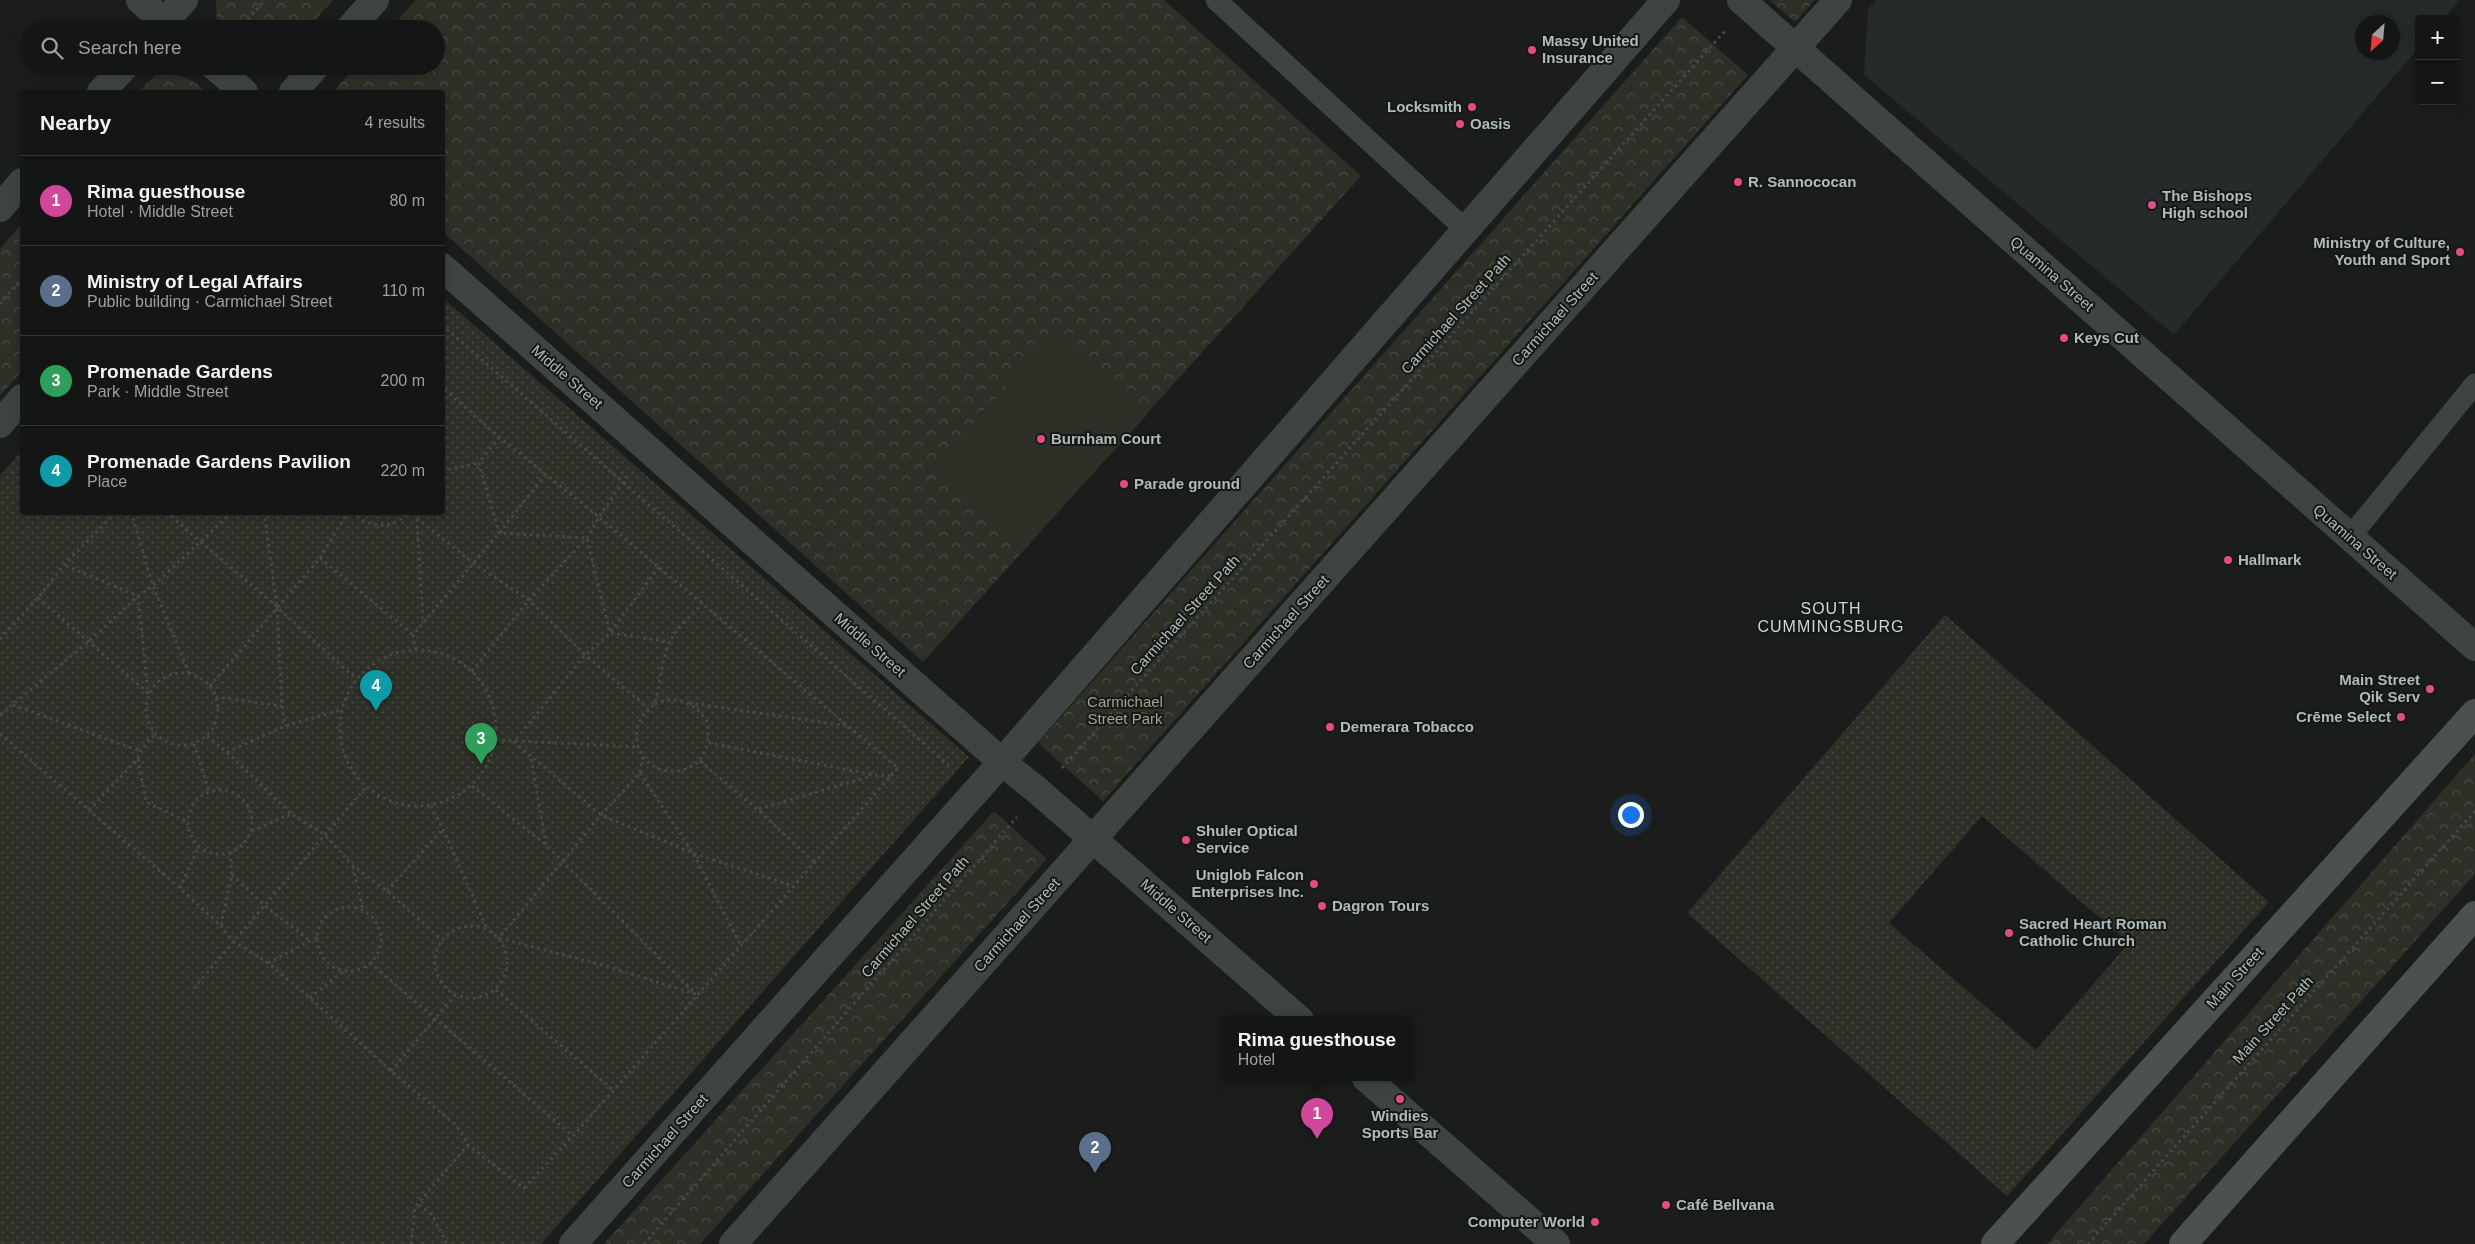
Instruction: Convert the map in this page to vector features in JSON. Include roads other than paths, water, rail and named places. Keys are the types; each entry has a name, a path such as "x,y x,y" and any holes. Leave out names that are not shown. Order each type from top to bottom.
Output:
{"main road":[{"name":"Main Street","path":"1996,1244 2475,713"},
{"path":"2183,1244 2475,915"}],"street":[{"path":"140,0 159,20"},
{"path":"169,20 184,0"},
{"path":"357,20 374,0"},
{"name":"Carmichael Street","path":"573,1244 1002,762 1666,0"},
{"name":"Carmichael Street","path":"733,1244 1838,0"},
{"name":"Quamina Street","path":"1744,3 2475,647"},
{"path":"104,90 116,75"},
{"path":"224,75 242,90"},
{"path":"295,90 308,75"},
{"path":"0,208 20,184"},
{"name":"Middle Street","path":"445,270 1002,762 1038,791 1295,1016"},
{"path":"0,424 20,400"},
{"path":"1369,1081 1556,1244"}],"lane":[{"path":"1216,0 1466,230"},
{"path":"2350,537 2475,384"}],"place":[{"name":"Massy United Insurance","path":"1532,50"},
{"name":"Locksmith","path":"1472,107"},
{"name":"Oasis","path":"1460,124"},
{"name":"R. Sannococan","path":"1738,182"},
{"name":"The Bishops High school","path":"2152,205"},
{"name":"Ministry of Culture, Youth and Sport","path":"2460,252"},
{"name":"Keys Cut","path":"2064,338"},
{"name":"Burnham Court","path":"1041,439"},
{"name":"Parade ground","path":"1124,484"},
{"name":"Hallmark","path":"2228,560"},
{"name":"Main Street Qik Serv","path":"2430,689"},
{"name":"Promenade Gardens Pavilion","path":"376,711"},
{"name":"Crēme Select","path":"2401,717"},
{"name":"Demerara Tobacco","path":"1330,727"},
{"name":"Promenade Gardens","path":"481,764"},
{"name":"Shuler Optical Service","path":"1186,840"},
{"name":"Uniglob Falcon Enterprises Inc.","path":"1314,884"},
{"name":"Dagron Tours","path":"1322,906"},
{"name":"Sacred Heart Roman Catholic Church","path":"2009,933"},
{"name":"Windies Sports Bar","path":"1400,1099"},
{"name":"Rima guesthouse","path":"1317,1139"},
{"name":"Ministry of Legal Affairs","path":"1095,1173"},
{"name":"Café Bellvana","path":"1666,1205"},
{"name":"Computer World","path":"1595,1222"}],"district":[{"name":"SOUTH CUMMINGSBURG","path":"1831,617"}],"park label":[{"name":"Carmichael Street Park","path":"1125,710"}]}
